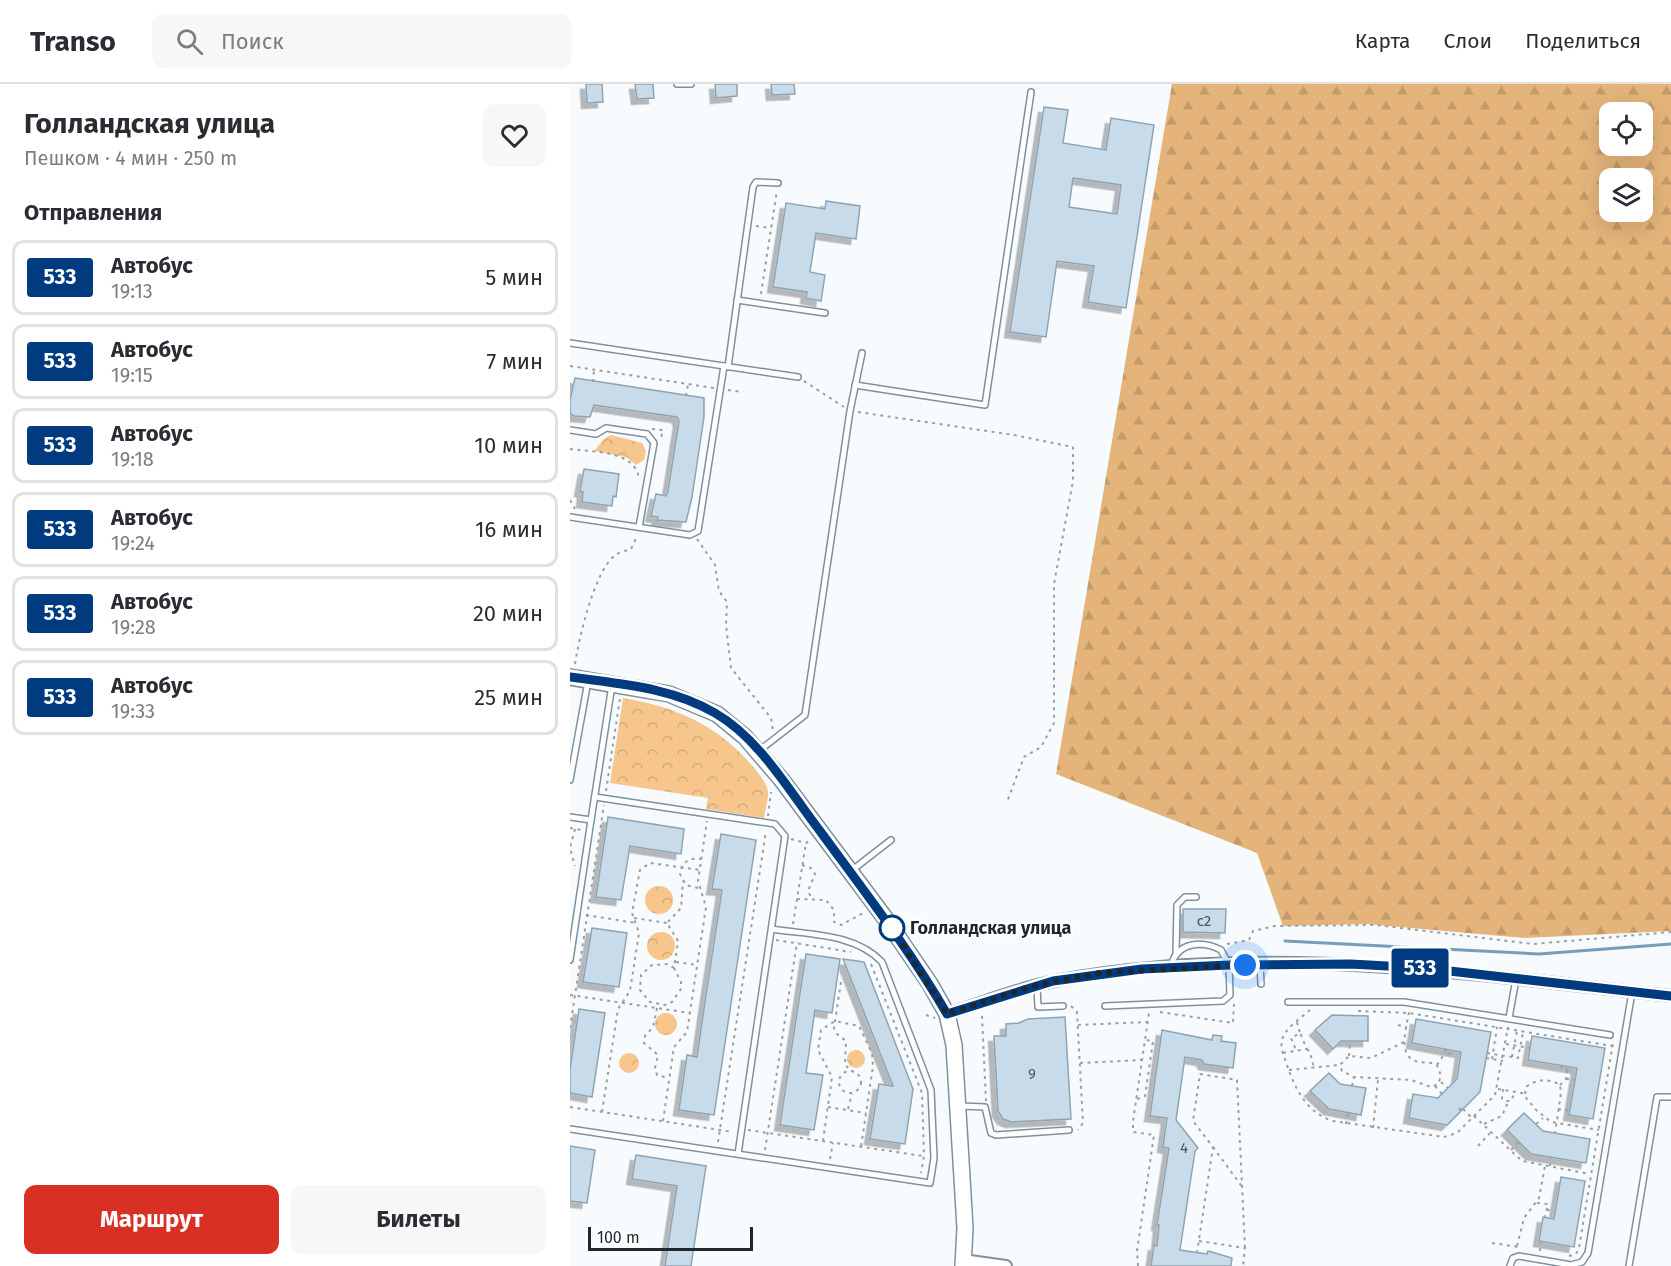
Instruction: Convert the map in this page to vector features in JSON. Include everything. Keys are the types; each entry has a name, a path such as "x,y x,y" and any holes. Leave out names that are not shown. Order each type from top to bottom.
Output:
{"street":[{"path":"572,671 616,689 669,694 717,714 759,751 850,872 917,966 947,1014 954,1045 960,1106 965,1228 963,1263 1006,1266"},
{"path":"947,1014 1037,985 1099,973 1171,967 1260,964 1351,964 1423,968 1671,996"}],"lane":[{"path":"677,84 691,84"},
{"path":"855,385 985,405 1031,92"},
{"path":"570,517 694,534 700,528 756,182 778,183"},
{"path":"737,300 825,313"},
{"path":"570,343 798,377"},
{"path":"759,751 806,715 850,411 862,353"},
{"path":"570,430 596,434 606,428 647,434 652,437 654,443 639,527"},
{"path":"570,780 588,679"},
{"path":"570,960 591,820 616,689"},
{"path":"595,797 767,823 778,826 786,838 738,1154"},
{"path":"570,816 591,820"},
{"path":"850,872 891,840"},
{"path":"1171,967 1176,953 1177,905 1185,897 1196,897"},
{"path":"570,1129 930,1183 934,1158 931,1090 882,962 873,952 855,942 772,929"},
{"path":"1105,1006 1150,1007 1223,1001 1230,992 1229,965 1221,950 1212,946 1193,944 1176,953"},
{"path":"1260,964 1261,984"},
{"path":"1509,1018 1516,978"},
{"path":"1037,985 1038,1007 1063,1006"},
{"path":"1510,1266 1514,1258 1519,1256 1572,1265 1582,1262 1588,1253 1632,992"},
{"path":"1288,1002 1411,1003 1610,1035"},
{"path":"1629,1266 1657,1097 1671,1097"},
{"path":"960,1106 985,1107 989,1128 991,1133 996,1135 1069,1131"}],"path":[{"path":"760,303 778,183"},
{"path":"748,225 771,228"},
{"path":"570,366 743,392"},
{"path":"592,382 594,370"},
{"path":"798,377 850,411 1014,435 1073,447 1073,481 1054,584 1054,723 1041,747 1024,757 1007,802"},
{"path":"686,396 688,384"},
{"path":"642,427 663,430 661,441"},
{"path":"570,449 626,458 636,467 638,486"},
{"path":"570,500 575,509"},
{"path":"572,671 584,621 603,568 615,554 631,549 639,527"},
{"path":"694,534 713,559 719,591 727,602 726,626 731,668 771,718 773,740"},
{"path":"570,1028 605,798 616,689"},
{"path":"717,1151 771,792"},
{"path":"570,828 590,831"},
{"path":"575,829 570,848 575,859 574,875 583,876"},
{"path":"663,1122 674,1047 687,1032 706,907 698,888 706,832"},
{"path":"764,1158 796,943 797,899 807,842 786,838"},
{"path":"667,923 681,908 681,867 689,859 701,859"},
{"path":"602,1112 621,1002 630,991 639,933 632,913 641,867 650,863 700,870"},
{"path":"802,865 808,866 815,874 808,891 814,900"},
{"path":"682,881 692,888 698,888"},
{"path":"797,899 821,899 830,903 834,910 834,921 841,925 866,911"},
{"path":"593,916 636,923"},
{"path":"634,918 667,923 678,941 674,968"},
{"path":"1221,950 1228,943 1249,940 1253,931 1275,926 1376,925 1533,944 1671,932"},
{"path":"771,939 858,953"},
{"path":"676,962 697,965"},
{"path":"871,963 922,1093 924,1156 920,1182"},
{"path":"668,964 674,968 681,982 681,989 672,1002 657,1006 644,997 639,983 641,975 652,965 668,964"},
{"path":"841,982 834,1031 847,1045 845,1065 861,1082 847,1110"},
{"path":"1138,1266 1137,1251 1154,1135 1133,1132 1150,1007 1233,1023 1234,998 1230,992"},
{"path":"570,995 657,1006 690,1013"},
{"path":"1411,1003 1404,1042 1410,1059 1437,1065"},
{"path":"657,1006 652,1027 645,1036 645,1043 658,1055 655,1068 657,1075 669,1078"},
{"path":"1063,1006 1074,1007 1078,1025 1083,1123 1081,1128 1069,1131"},
{"path":"1320,1010 1310,1010 1282,1038 1283,1053 1295,1089 1302,1099 1323,1118 1346,1124 1451,1136 1473,1117 1498,1089 1509,1018"},
{"path":"1350,1011 1409,1013 1612,1046"},
{"path":"982,1016 985,1107"},
{"path":"1450,1025 1451,1020"},
{"path":"823,1141 832,1077 818,1050 821,1030 836,1021 859,1026 872,1053 873,1066 861,1147"},
{"path":"1457,1026 1458,1021"},
{"path":"1078,1025 1148,1022"},
{"path":"1297,1022 1314,1068"},
{"path":"1398,1025 1407,1027"},
{"path":"1492,1059 1497,1028"},
{"path":"1512,1057 1517,1031"},
{"path":"1487,1053 1518,1058 1523,1032"},
{"path":"1296,1050 1291,1038 1300,1033"},
{"path":"1560,1254 1576,1254 1614,1036 1610,1035"},
{"path":"1136,1099 1145,1096 1153,1041 1145,1040"},
{"path":"1289,1070 1340,1065 1349,1056 1350,1041"},
{"path":"1349,1056 1371,1058 1404,1042"},
{"path":"1505,1044 1530,1048"},
{"path":"1283,1053 1296,1050 1302,1052 1307,1049"},
{"path":"1437,1065 1445,1051 1452,1054 1453,1050"},
{"path":"1486,1058 1503,1061"},
{"path":"1080,1063 1142,1060"},
{"path":"1340,1065 1342,1071 1354,1077 1412,1080 1426,1086 1435,1086 1442,1076 1437,1065"},
{"path":"1560,1085 1566,1079 1568,1068 1561,1068 1562,1065"},
{"path":"854,1072 842,1075 839,1083 842,1090 854,1092"},
{"path":"1243,1188 1193,1121 1200,1074 1237,1080 1243,1188 1245,1248 1243,1266"},
{"path":"1353,1086 1354,1077"},
{"path":"1373,1128 1378,1079"},
{"path":"1566,1079 1575,1080"},
{"path":"1525,1095 1526,1087 1533,1082 1550,1080 1560,1085"},
{"path":"1440,1081 1448,1088"},
{"path":"1599,1084 1606,1085"},
{"path":"1555,1133 1561,1093 1560,1085"},
{"path":"1435,1086 1442,1094"},
{"path":"1498,1089 1525,1095 1543,1118 1557,1123 1599,1130"},
{"path":"1503,1089 1502,1099 1508,1102"},
{"path":"1483,1125 1502,1116 1515,1091"},
{"path":"570,1107 720,1130 768,1133 934,1158"},
{"path":"828,1107 866,1113"},
{"path":"1462,1108 1522,1161 1591,1174"},
{"path":"1557,1109 1570,1111"},
{"path":"1346,1124 1348,1113"},
{"path":"1536,1124 1543,1118"},
{"path":"1478,1146 1491,1132"},
{"path":"1511,1150 1519,1142"},
{"path":"829,1168 832,1143"},
{"path":"1197,1253 1213,1147"},
{"path":"1549,1167 1551,1157"},
{"path":"1536,1203 1545,1166"},
{"path":"1517,1247 1524,1218 1530,1206 1536,1203 1548,1204 1545,1217"},
{"path":"1547,1210 1555,1211"},
{"path":"1580,1215 1584,1216"},
{"path":"1199,1241 1245,1248"},
{"path":"1541,1242 1540,1251 1550,1252"},
{"path":"1492,1243 1528,1249"}],"green space":[{"path":"1172,84 1671,84 1671,931 1524,938 1366,924 1283,926 1257,853 1056,774"},
{"path":"611,435 642,443 646,451 644,460 636,465 626,457 594,451 605,438"},
{"path":"623,698 675,711 721,736 748,761 767,787 768,797 764,818 706,809 708,798 610,783"},
{"path":"659,886 669,890 673,900 669,910 659,914 649,910 645,900 649,890"},
{"path":"661,932 671,936 675,946 671,956 661,960 651,956 647,946 651,936"},
{"path":"666,1013 674,1016 677,1024 674,1032 666,1035 658,1032 655,1024 658,1016"},
{"path":"856,1050 862,1053 865,1059 862,1065 856,1068 850,1065 847,1059 850,1053"},
{"path":"629,1053 636,1056 639,1063 636,1070 629,1073 622,1070 619,1063 622,1056"}],"building":[{"path":"586,84 602,84 603,102 587,103"},
{"path":"635,84 653,84 654,98 637,99"},
{"path":"715,84 737,84 737,96 716,98"},
{"path":"771,84 794,84 795,94 772,95"},
{"path":"1044,107 1068,110 1063,143 1106,150 1111,118 1154,125 1126,308 1088,302 1094,266 1057,261 1046,337 1010,332","holes":["1073,178 1121,185 1117,214 1069,207"]},
{"path":"826,201 860,206 856,239 816,233 810,272 825,275 821,301 806,298 807,292 773,287 786,203 825,209"},
{"path":"575,378 704,398 704,417 686,522 657,520 658,517 651,516 656,494 666,496 668,491 679,421 677,417 594,405 590,417 574,416 570,413 570,400"},
{"path":"584,469 619,474 616,497 613,496 612,506 582,502 583,492 580,491"},
{"path":"608,817 684,829 681,854 630,846 621,900 596,897"},
{"path":"721,834 756,840 714,1115 679,1110 687,1055 697,1057 722,890 712,889"},
{"path":"1183,909 1226,909 1225,933 1183,932"},
{"path":"592,928 627,933 619,987 583,982"},
{"path":"806,954 840,959 832,1013 815,1010 806,1073 823,1075 814,1130 780,1125"},
{"path":"843,959 864,962 913,1089 905,1144 870,1139 879,1084 893,1086"},
{"path":"579,1009 605,1013 592,1097 570,1093 570,1070"},
{"path":"1332,1015 1368,1016 1368,1041 1341,1041 1333,1049 1315,1030"},
{"path":"1065,1017 1071,1119 1011,1122 1003,1119 998,1111 994,1036 1006,1036 1006,1024 1019,1023 1028,1019"},
{"path":"1416,1019 1491,1032 1480,1092 1447,1125 1409,1118 1413,1094 1438,1098 1457,1079 1461,1052 1412,1043"},
{"path":"1162,1030 1212,1040 1213,1035 1222,1036 1221,1041 1236,1043 1233,1068 1204,1064 1202,1060 1185,1057 1176,1120 1198,1148 1195,1151 1180,1250 1207,1254 1208,1251 1232,1258 1231,1266 1151,1266 1154,1245 1157,1246 1159,1225 1157,1225 1169,1148 1163,1147 1167,1118 1150,1116"},
{"path":"1532,1036 1605,1048 1593,1119 1569,1115 1577,1068 1528,1060"},
{"path":"1329,1073 1340,1084 1366,1088 1361,1115 1329,1109 1310,1091"},
{"path":"1524,1113 1543,1131 1590,1139 1586,1163 1531,1154 1507,1130"},
{"path":"570,1146 595,1150 587,1203 570,1201"},
{"path":"636,1155 706,1166 691,1266 665,1266 677,1186 632,1179"},
{"path":"1561,1177 1585,1181 1574,1247 1539,1241 1543,1217 1554,1219"}],"waterway":[{"path":"1285,941 1539,954 1671,944"}],"bus line":[{"name":"533","path":"570,677 639,687 669,694 717,714 745,737 781,779 885,918 930,984 947,1014 1029,987 1099,973 1229,965 1351,964 1423,968 1671,996"}],"place":[{"name":"Голландская улица","path":"892,928"}],"route":[{"path":"892,928 930,984 947,1014 1029,987 1099,973 1245,965"}]}
